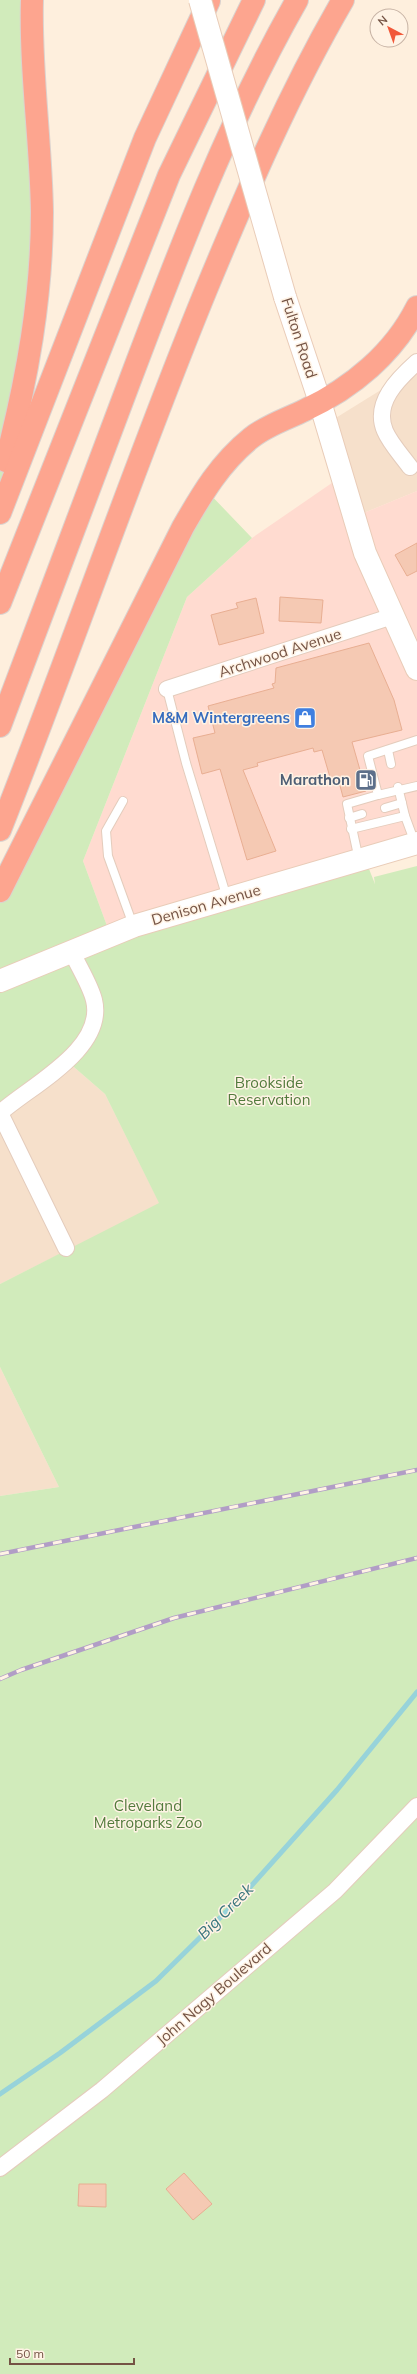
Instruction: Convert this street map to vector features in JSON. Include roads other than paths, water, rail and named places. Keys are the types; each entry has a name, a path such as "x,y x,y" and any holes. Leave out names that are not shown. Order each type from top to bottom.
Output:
{"highway":[{"path":"0,484 21,403 33,339 38,295 42,212 32,0"},
{"path":"0,513 144,138 210,0"},
{"path":"0,603 170,175 254,0"},
{"path":"0,726 170,275 212,175 260,71 297,0"},
{"path":"0,830 177,361 230,231 284,111 343,0"},
{"path":"0,891 183,527 204,489 232,454 252,437 272,425 320,402 357,378 382,356 397,340 417,307"}],"main road":[{"name":"Fulton Road","path":"200,0 285,297 320,402 365,553 393,616 411,638 417,669"},
{"name":"Denison Avenue","path":"0,981 71,950 134,926 416,844"}],"street":[{"path":"410,467 385,430 383,414 386,399 397,380 417,362"},
{"name":"Archwood Avenue","path":"167,689 393,616"},
{"path":"66,1248 0,1113 67,1061 85,1043 94,1025 94,1000 71,950"},
{"name":"John Nagy Boulevard","path":"0,2168 102,2090 335,1891 417,1806"}],"lane":[{"path":"167,689 186,763 228,899"},
{"path":"378,795 368,756 417,740"},
{"path":"388,750 392,764"},
{"path":"359,861 347,804 398,789 417,786"},
{"path":"398,789 405,816 416,844"},
{"path":"123,800 106,831 108,856 134,926"},
{"path":"385,808 402,803"},
{"path":"350,818 362,814"},
{"path":"352,829 405,816"}],"waterway":[{"name":"Big Creek","path":"0,2094 60,2053 156,1981 244,1894 337,1790 417,1692"}],"railway":[{"path":"0,1554 417,1470"},
{"path":"0,1679 21,1670 174,1618 417,1558"}],"place":[{"name":"M&M Wintergreens","path":"305,718"},
{"name":"Marathon","path":"366,780"}],"park label":[{"name":"Brookside Reservation","path":"269,1092"},
{"name":"Cleveland Metroparks Zoo","path":"148,1814"}]}
